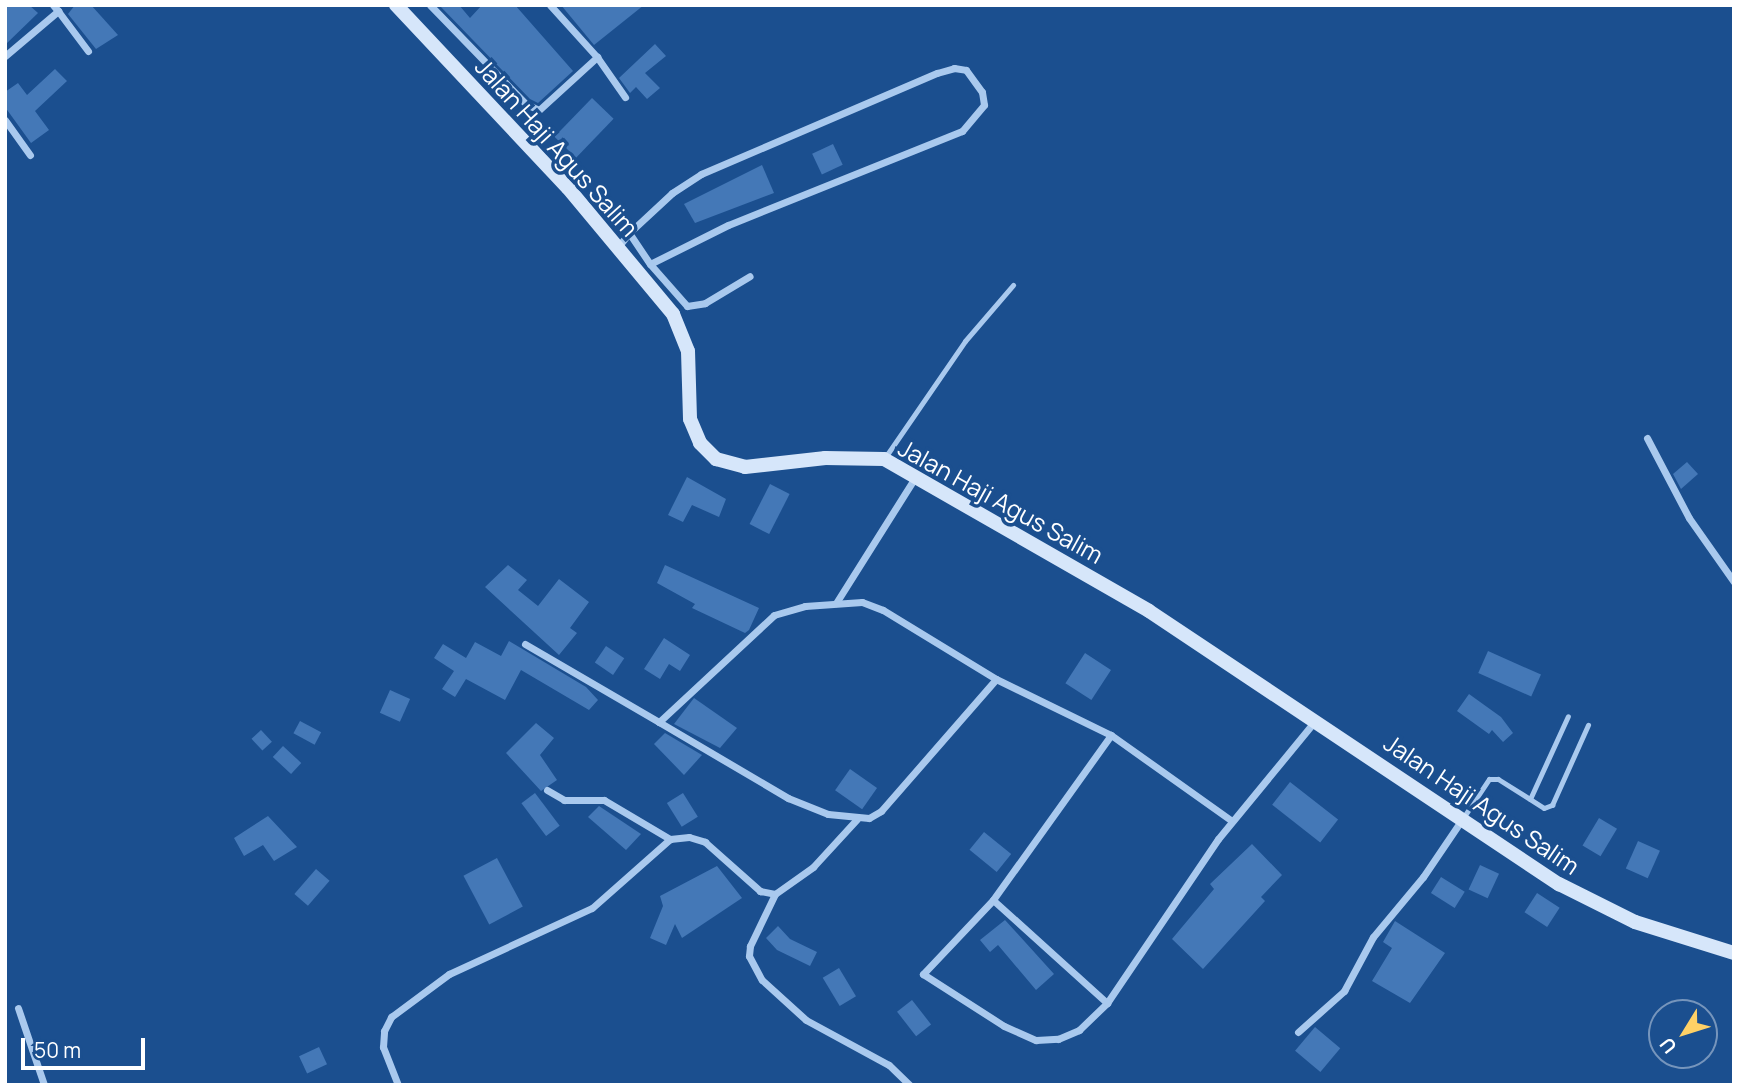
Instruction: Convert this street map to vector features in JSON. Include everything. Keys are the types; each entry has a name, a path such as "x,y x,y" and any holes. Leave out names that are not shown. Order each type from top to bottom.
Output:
{"street":[{"name":"Jalan Haji Agus Salim","path":"396,5 618,247 673,314 684,335 690,419 700,443 716,459 754,467 825,458 884,458 1149,611 1462,818 1520,860 1591,902 1734,954"},
{"path":"430,5 533,110 548,103 597,57"},
{"path":"550,5 597,57 625,97"},
{"path":"5,56 56,8 88,51"},
{"path":"618,247 629,233 672,193 701,174 937,73 954,68 966,70 982,92 984,105 962,131 728,225 650,264"},
{"path":"5,120 30,155"},
{"path":"629,233 650,264 687,306 705,303 750,276"},
{"path":"1647,438 1689,518 1734,582"},
{"path":"836,603 916,475"},
{"path":"659,722 774,615 836,603 862,602 883,610 996,679 1111,735 1232,821"},
{"path":"525,644 788,798 857,819"},
{"path":"910,1085 889,1065 821,1031 762,979 749,956 750,946 775,894 813,867 857,819 881,811 996,679"},
{"path":"1111,735 993,900 923,975 1004,1026 1036,1040 1058,1039 1079,1030 1107,1003 1232,821 1315,721"},
{"path":"547,790 564,800 604,800 670,839"},
{"path":"1298,1032 1344,991 1373,937 1423,877 1462,818"},
{"path":"398,1085 383,1047 384,1031 391,1017 449,974 592,908 670,839 689,837 705,842 760,891 775,894"},
{"path":"993,900 1107,1003"},
{"path":"18,1008 44,1085"}],"lane":[{"path":"884,458 965,341 1013,285"},
{"path":"1530,799 1567,716"},
{"path":"1462,818 1489,779 1498,779 1544,808 1557,800 1588,725"}],"building":[{"path":"5,5 29,5 38,13 5,45"},
{"path":"75,5 91,5 118,35 96,49 68,14"},
{"path":"439,5 459,5 470,18 482,5 515,5 573,71 538,103 530,99"},
{"path":"561,5 644,5 594,45"},
{"path":"655,44 666,56 645,73 660,88 647,99 636,87 630,93 619,78"},
{"path":"55,69 67,81 35,111 49,130 31,143 5,107 5,92 18,83 27,95"},
{"path":"592,98 614,119 576,158 554,137"},
{"path":"833,144 843,165 822,175 812,154"},
{"path":"762,165 774,193 695,223 684,204"},
{"path":"1687,462 1698,474 1681,489 1673,474"},
{"path":"687,477 726,499 719,517 692,505 683,522 668,515"},
{"path":"770,484 790,494 769,534 750,524"},
{"path":"508,565 527,580 518,590 538,606 559,579 589,602 570,628 577,633 559,655 485,587"},
{"path":"665,565 759,608 749,630 745,633 692,608 695,604 657,583"},
{"path":"664,638 690,655 680,671 669,664 660,679 644,669"},
{"path":"509,641 586,687 598,700 589,710 521,670 505,700 466,679 455,697 442,689 454,671 434,658 443,644 466,658 475,642 501,656"},
{"path":"606,646 624,658 613,675 595,663"},
{"path":"1488,651 1541,675 1531,697 1478,673"},
{"path":"1085,653 1111,670 1091,700 1065,683"},
{"path":"390,690 410,699 400,722 380,713"},
{"path":"1469,694 1501,717 1513,733 1503,742 1492,730 1489,734 1457,711"},
{"path":"694,698 737,728 720,748 674,724"},
{"path":"300,721 321,732 315,745 293,733"},
{"path":"536,723 554,738 540,755 557,780 541,791 506,753"},
{"path":"261,730 272,742 262,751 251,739"},
{"path":"665,733 702,755 684,775 654,744"},
{"path":"283,746 301,763 291,774 273,757"},
{"path":"850,769 877,788 862,809 835,790"},
{"path":"1290,782 1338,820 1320,842 1272,805"},
{"path":"535,793 560,826 546,836 521,803"},
{"path":"683,793 698,817 682,827 667,803"},
{"path":"599,806 641,834 626,850 588,817"},
{"path":"268,816 297,847 274,861 263,845 244,856 234,838"},
{"path":"1599,818 1617,829 1601,856 1583,845"},
{"path":"984,832 1011,854 997,872 970,850"},
{"path":"1638,841 1660,851 1648,878 1626,868"},
{"path":"1252,844 1282,875 1261,897 1265,901 1203,969 1172,939 1214,889 1210,884"},
{"path":"497,858 523,907 489,924 463,876"},
{"path":"1480,865 1499,874 1488,898 1469,889"},
{"path":"717,866 742,898 682,938 675,924 666,945 650,938 663,906 660,896"},
{"path":"316,869 330,881 308,906 294,894"},
{"path":"1441,877 1465,892 1455,908 1431,893"},
{"path":"1537,893 1560,908 1547,927 1524,912"},
{"path":"1005,920 1054,974 1036,990 998,945 990,952 980,940"},
{"path":"1395,921 1445,953 1410,1003 1372,981 1392,948 1383,942"},
{"path":"778,926 790,939 817,952 810,966 777,950 766,938"},
{"path":"839,968 856,996 840,1006 823,978"},
{"path":"912,1000 931,1024 916,1036 897,1012"},
{"path":"1315,1027 1340,1048 1320,1072 1295,1051"},
{"path":"319,1047 327,1064 307,1074 299,1056"}]}
